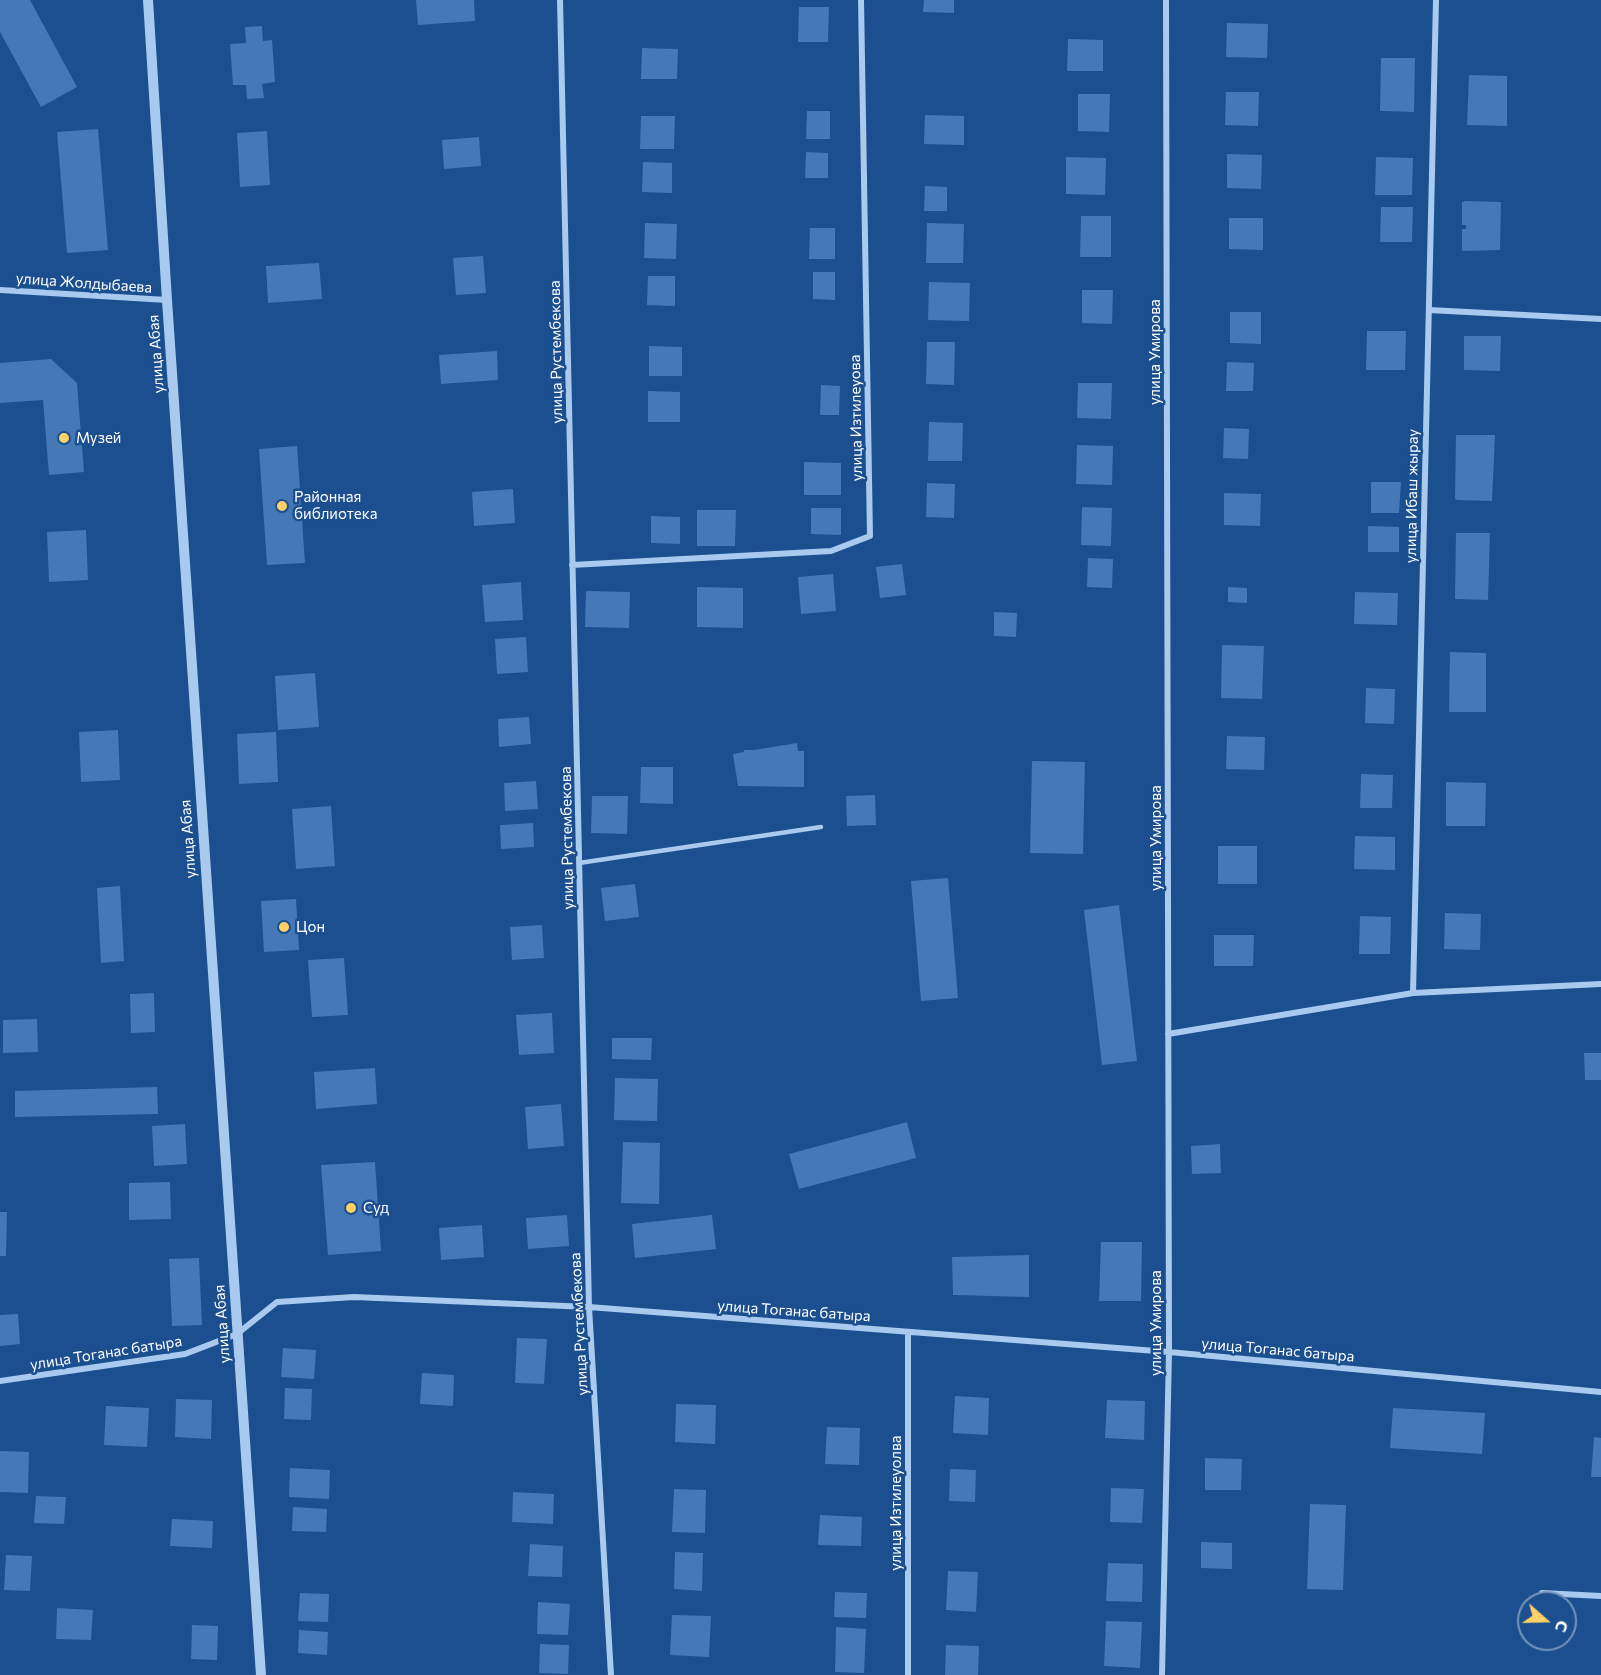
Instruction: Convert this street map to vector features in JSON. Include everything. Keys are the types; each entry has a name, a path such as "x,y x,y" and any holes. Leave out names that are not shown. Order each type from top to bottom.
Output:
{"street":[{"name":"улица Абая","path":"148,0 261,1675"},
{"name":"улица Рустембекова","path":"560,0 589,1307 611,1675"},
{"name":"улица Изтилеуова","path":"572,564 831,551 870,536 861,0"},
{"name":"улица Умирова","path":"1162,1675 1169,1352 1166,0"},
{"name":"улица Ибаш жырау","path":"1413,993 1436,0"},
{"name":"улица Жолдыбаева","path":"0,290 167,300"},
{"path":"1429,310 1601,319"},
{"path":"1168,1034 1413,993 1601,984"},
{"name":"улица Тоганас батыра","path":"0,1381 185,1354 237,1334 277,1302 354,1297 589,1307 1169,1352 1601,1392"},
{"name":"улица Изтилеуолва","path":"908,1332 908,1675"},
{"path":"1577,1595 1601,1596"}],"lane":[{"path":"579,863 821,827"}],"building":[{"path":"0,0 30,0 77,87 41,107 0,32"},
{"path":"416,0 474,0 475,21 418,25"},
{"path":"924,0 954,0 954,13 923,12"},
{"path":"799,7 829,7 828,42 798,42"},
{"path":"1227,23 1268,24 1267,58 1226,57"},
{"path":"262,26 263,41 272,40 275,82 262,84 264,98 247,99 246,85 233,85 230,44 246,43 245,27"},
{"path":"1068,39 1103,40 1103,71 1067,71"},
{"path":"642,48 678,49 677,79 641,79"},
{"path":"1381,58 1415,58 1414,112 1380,111"},
{"path":"1469,75 1507,76 1507,126 1467,125"},
{"path":"1226,92 1259,92 1258,126 1225,125"},
{"path":"1078,94 1110,94 1109,132 1078,131"},
{"path":"807,111 830,111 830,139 806,139"},
{"path":"925,115 964,116 964,145 924,144"},
{"path":"641,116 675,116 674,149 640,149"},
{"path":"98,129 108,250 67,253 57,132"},
{"path":"267,131 270,185 240,187 237,133"},
{"path":"479,137 481,166 444,169 442,140"},
{"path":"806,152 828,153 828,178 805,178"},
{"path":"1227,154 1262,155 1261,189 1227,188"},
{"path":"1066,157 1106,158 1105,195 1066,194"},
{"path":"1376,157 1413,158 1412,195 1375,195"},
{"path":"643,162 672,163 672,193 642,192"},
{"path":"925,186 947,187 947,211 924,211"},
{"path":"1462,202 1501,202 1500,250 1462,251 1462,229 1466,229 1466,225 1462,225"},
{"path":"1381,207 1413,207 1412,242 1380,242"},
{"path":"1081,216 1111,216 1111,257 1080,257"},
{"path":"1229,218 1263,218 1263,250 1229,249"},
{"path":"645,223 677,224 676,259 644,258"},
{"path":"927,223 964,224 963,263 926,263"},
{"path":"810,228 835,228 835,259 809,259"},
{"path":"483,256 486,293 456,295 453,258"},
{"path":"319,263 322,299 268,303 266,266"},
{"path":"813,272 835,272 835,300 813,299"},
{"path":"648,276 675,276 675,306 647,305"},
{"path":"929,282 970,283 969,321 928,320"},
{"path":"1082,290 1113,290 1112,324 1082,323"},
{"path":"1230,312 1261,312 1261,344 1230,343"},
{"path":"1367,331 1406,331 1405,370 1366,370"},
{"path":"1464,336 1501,336 1500,371 1464,370"},
{"path":"927,342 955,342 954,385 926,384"},
{"path":"649,346 682,347 682,376 649,376"},
{"path":"497,351 498,380 441,384 439,355"},
{"name":"Музей","path":"51,359 77,383 84,472 49,475 43,400 0,403 0,363"},
{"path":"1227,362 1254,363 1253,391 1226,391"},
{"path":"1078,383 1112,383 1111,419 1077,418"},
{"path":"821,385 840,386 839,415 820,415"},
{"path":"648,391 680,392 680,422 648,422"},
{"path":"929,422 963,423 962,461 928,461"},
{"path":"1224,428 1249,429 1248,459 1223,458"},
{"path":"1456,435 1495,435 1492,501 1455,499"},
{"path":"1077,445 1113,446 1112,485 1076,484"},
{"name":"Районная библиотека","path":"297,446 305,563 267,565 259,449"},
{"path":"804,462 841,463 841,495 804,495"},
{"path":"1371,482 1401,482 1399,513 1371,513"},
{"path":"927,483 955,484 954,518 926,517"},
{"path":"513,489 515,523 474,526 472,492"},
{"path":"1224,493 1261,494 1260,526 1224,525"},
{"path":"1082,507 1112,508 1111,546 1081,545"},
{"path":"811,508 841,508 841,535 811,534"},
{"path":"697,510 736,510 735,546 697,546"},
{"path":"651,516 680,517 680,544 651,543"},
{"path":"1368,526 1399,527 1399,552 1368,552"},
{"path":"86,530 88,580 49,582 47,532"},
{"path":"1456,533 1490,533 1488,600 1455,599"},
{"path":"1088,558 1113,559 1112,588 1087,587"},
{"path":"902,564 906,595 880,598 876,567"},
{"path":"833,574 836,611 801,614 798,577"},
{"path":"521,582 523,620 485,622 482,585"},
{"path":"697,587 743,588 743,628 697,627"},
{"path":"1228,587 1247,588 1247,603 1228,602"},
{"path":"586,591 630,592 629,628 585,627"},
{"path":"1355,592 1398,593 1397,625 1354,624"},
{"path":"994,612 1017,613 1016,637 994,636"},
{"path":"526,637 528,672 497,674 495,639"},
{"path":"1222,645 1264,646 1262,699 1221,698"},
{"path":"1450,652 1486,653 1486,712 1449,712"},
{"path":"315,673 319,727 278,730 275,676"},
{"path":"1366,688 1395,689 1394,724 1365,723"},
{"path":"529,717 531,744 499,747 498,719"},
{"path":"118,730 120,780 81,782 79,732"},
{"path":"276,732 278,782 239,784 237,734"},
{"path":"1227,736 1265,737 1264,770 1226,769"},
{"path":"797,743 798,751 804,751 804,787 738,786 733,754 744,752 744,750"},
{"path":"1032,761 1085,762 1083,854 1030,853"},
{"path":"641,767 673,767 673,804 640,803"},
{"path":"1361,774 1393,775 1392,808 1360,808"},
{"path":"536,781 538,809 505,811 504,783"},
{"path":"1446,782 1486,783 1485,826 1446,826"},
{"path":"875,795 876,825 847,826 846,796"},
{"path":"592,796 628,796 627,834 591,833"},
{"path":"331,806 335,866 296,869 292,809"},
{"path":"533,823 534,847 501,849 500,825"},
{"path":"1355,836 1395,837 1395,870 1354,869"},
{"path":"1218,846 1257,846 1257,884 1218,884"},
{"path":"948,878 958,998 921,1001 911,881"},
{"path":"635,884 639,917 605,921 601,888"},
{"path":"120,886 124,961 101,963 97,888"},
{"path":"296,899 299,950 264,952 261,901"},
{"path":"1119,905 1137,1061 1102,1065 1084,910"},
{"path":"1445,913 1481,914 1480,950 1444,949"},
{"path":"1360,916 1391,917 1390,954 1359,954"},
{"path":"542,925 544,958 512,960 510,927"},
{"path":"1214,935 1254,935 1253,966 1214,966"},
{"path":"344,958 348,1015 312,1017 308,960"},
{"path":"154,993 155,1032 131,1033 130,994"},
{"path":"552,1013 554,1053 519,1055 516,1015"},
{"path":"37,1019 38,1052 3,1053 3,1020"},
{"path":"612,1038 652,1038 651,1060 612,1059"},
{"path":"1584,1053 1601,1053 1601,1080 1585,1080"},
{"path":"375,1068 377,1104 316,1109 314,1072"},
{"path":"615,1078 658,1079 657,1121 614,1120"},
{"path":"157,1087 158,1114 15,1117 15,1091"},
{"path":"561,1104 564,1146 528,1149 525,1107"},
{"path":"907,1122 916,1158 799,1189 789,1154"},
{"path":"185,1124 187,1164 154,1166 152,1126"},
{"path":"623,1142 660,1143 659,1204 621,1203"},
{"path":"1220,1144 1221,1173 1192,1174 1191,1146"},
{"name":"Суд","path":"375,1162 381,1251 328,1255 321,1165"},
{"path":"170,1182 171,1219 129,1220 129,1183"},
{"path":"0,1212 7,1212 6,1256 0,1256"},
{"path":"567,1215 569,1246 528,1249 526,1218"},
{"path":"712,1215 716,1249 635,1258 632,1224"},
{"path":"482,1225 484,1257 441,1260 439,1228"},
{"path":"1101,1242 1142,1242 1141,1301 1099,1301"},
{"path":"1029,1255 1029,1297 953,1295 952,1257"},
{"path":"199,1258 202,1325 172,1326 169,1259"},
{"path":"18,1314 20,1344 0,1346 0,1315"},
{"path":"517,1338 547,1339 544,1384 515,1383"},
{"path":"283,1348 316,1350 314,1379 281,1377"},
{"path":"422,1373 454,1375 453,1406 420,1404"},
{"path":"285,1388 312,1389 311,1420 284,1419"},
{"path":"955,1396 989,1398 988,1435 953,1433"},
{"path":"176,1399 212,1400 211,1439 175,1437"},
{"path":"1107,1400 1145,1401 1144,1440 1105,1438"},
{"path":"676,1404 716,1405 715,1444 675,1442"},
{"path":"106,1406 149,1408 147,1447 104,1445"},
{"path":"1393,1408 1485,1413 1482,1454 1390,1448"},
{"path":"827,1427 860,1428 859,1465 825,1464"},
{"path":"1594,1437 1601,1438 1601,1477 1591,1477"},
{"path":"0,1451 29,1452 28,1493 0,1492"},
{"path":"1205,1458 1242,1459 1241,1490 1205,1490"},
{"path":"290,1468 330,1470 329,1499 289,1497"},
{"path":"950,1469 976,1470 975,1502 949,1501"},
{"path":"1111,1488 1144,1489 1142,1523 1110,1522"},
{"path":"674,1489 706,1490 705,1533 672,1532"},
{"path":"513,1492 554,1494 553,1524 512,1522"},
{"path":"36,1496 66,1497 64,1524 34,1523"},
{"path":"1310,1504 1346,1505 1343,1590 1307,1589"},
{"path":"293,1507 327,1509 326,1532 292,1531"},
{"path":"820,1515 862,1517 861,1546 818,1545"},
{"path":"172,1519 213,1521 212,1548 170,1546"},
{"path":"1201,1542 1232,1543 1232,1569 1201,1568"},
{"path":"530,1544 563,1546 562,1577 528,1576"},
{"path":"675,1552 703,1553 702,1591 674,1589"},
{"path":"6,1555 32,1556 30,1591 4,1590"},
{"path":"1108,1563 1143,1564 1142,1602 1106,1601"},
{"path":"948,1571 978,1572 976,1612 946,1610"},
{"path":"835,1592 867,1593 866,1618 834,1617"},
{"path":"300,1593 329,1594 328,1622 298,1621"},
{"path":"538,1602 570,1604 568,1635 537,1634"},
{"path":"57,1608 93,1610 91,1640 56,1639"},
{"path":"672,1615 711,1616 709,1657 670,1655"},
{"path":"1106,1621 1142,1622 1140,1668 1104,1666"},
{"path":"192,1625 218,1626 217,1660 191,1659"},
{"path":"836,1627 866,1629 864,1673 835,1672"},
{"path":"299,1630 328,1632 327,1655 298,1653"},
{"path":"540,1644 569,1645 568,1674 539,1673"},
{"path":"946,1645 979,1646 978,1675 945,1675"}],"place":[{"name":"Музей","path":"64,438"},
{"name":"Районная библиотека","path":"282,506"},
{"name":"Цон","path":"284,927"},
{"name":"Суд","path":"351,1208"}]}
